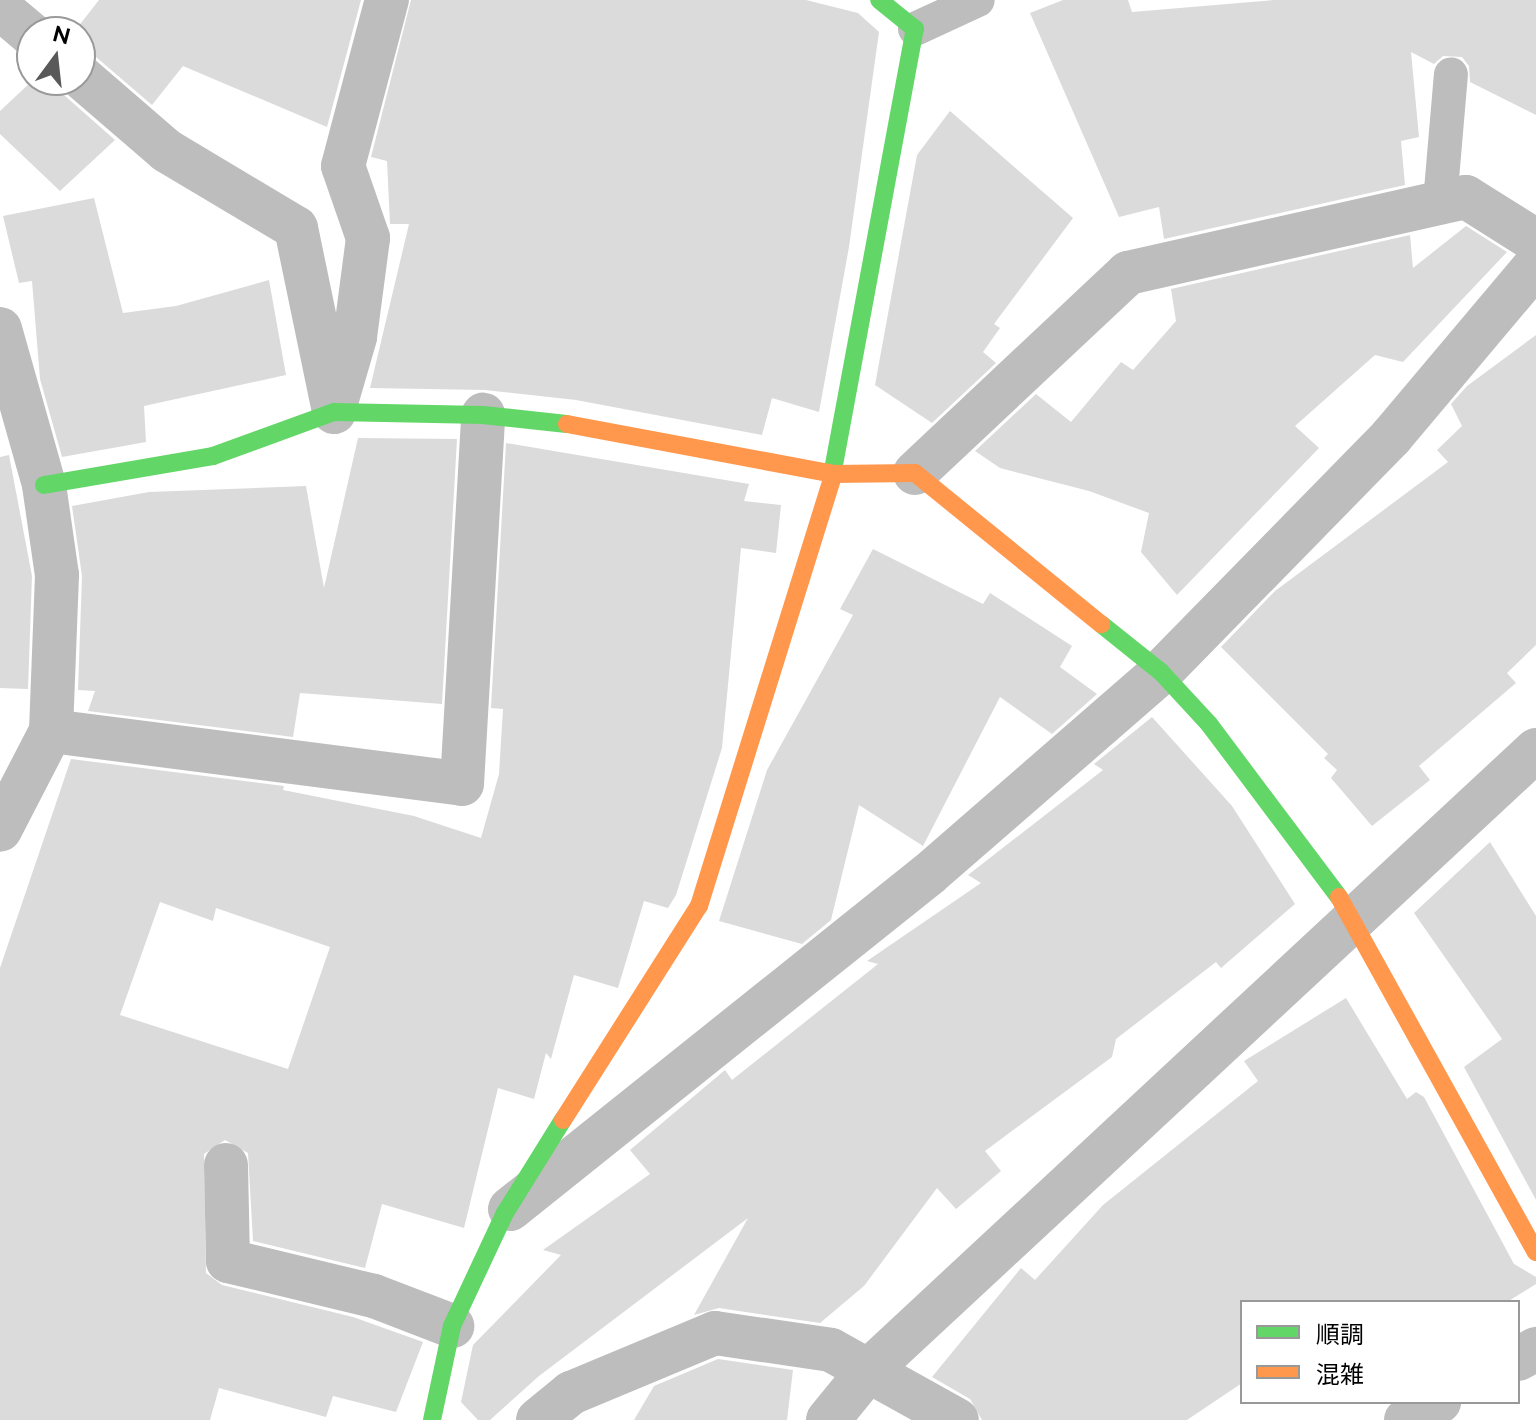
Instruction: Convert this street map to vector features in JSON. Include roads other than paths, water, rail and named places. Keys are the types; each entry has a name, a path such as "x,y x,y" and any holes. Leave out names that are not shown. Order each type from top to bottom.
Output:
{"street":[{"path":"334,412 355,337 368,238 343,166 387,0"},
{"path":"432,1420 452,1326 505,1213 699,906 833,474 915,29 879,0"},
{"path":"0,8 16,22"},
{"path":"96,90 167,151 296,228 334,412"},
{"path":"915,473 1128,273 1466,197 1536,241"},
{"path":"505,1213 929,874 1161,672 1391,437 1536,265"},
{"path":"0,329 44,485 57,575 51,731 0,830"},
{"path":"44,485 213,456 334,412 483,415 573,425 833,474 915,473 1161,672 1209,724 1355,918 1536,1252"},
{"path":"51,731 462,784 483,415"},
{"path":"828,1420 868,1371 1355,918 1511,793 1536,750"},
{"path":"226,1165 228,1261 374,1296 452,1326"},
{"path":"538,1420 571,1393 715,1333 831,1350 957,1420"},
{"path":"1406,1420 1435,1404"}],"lane":[{"path":"915,29 978,0"},
{"path":"1440,202 1451,74"}]}
